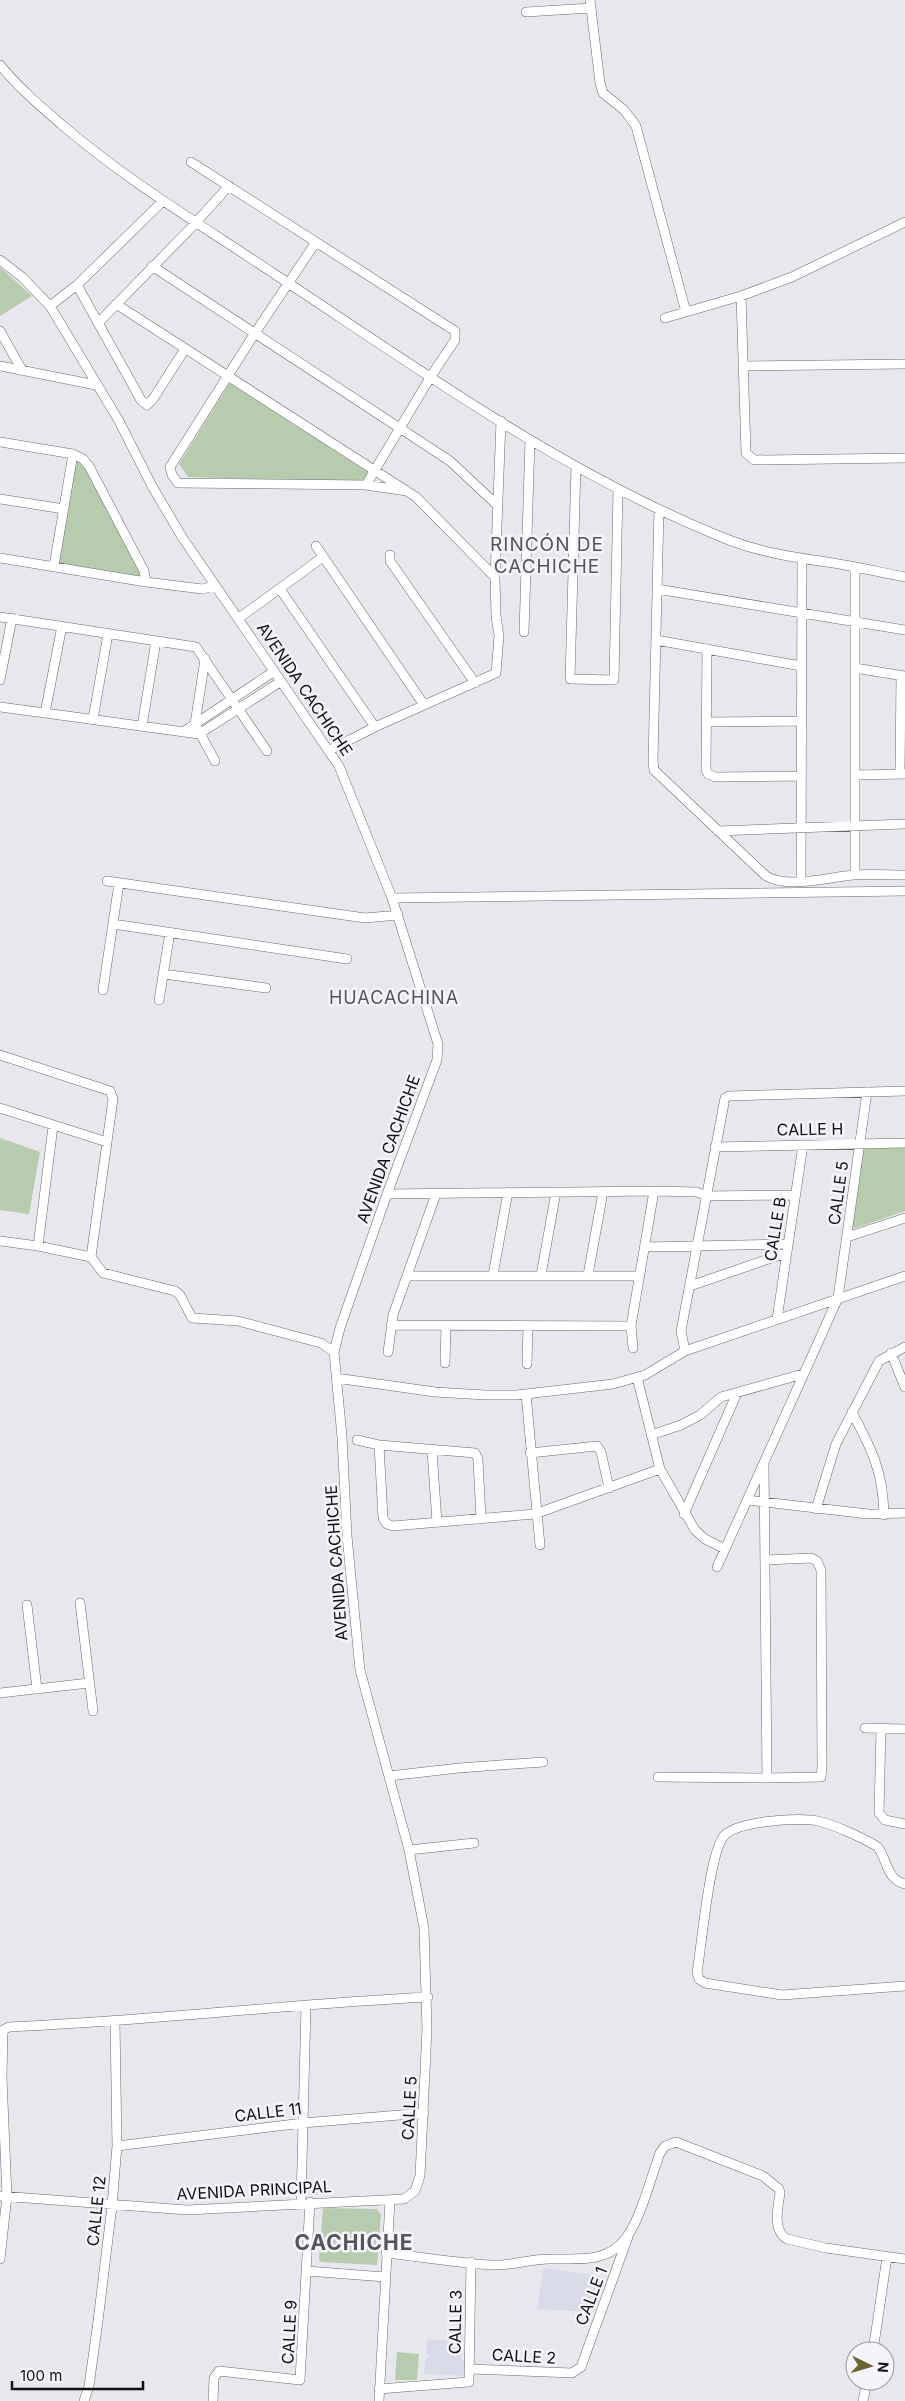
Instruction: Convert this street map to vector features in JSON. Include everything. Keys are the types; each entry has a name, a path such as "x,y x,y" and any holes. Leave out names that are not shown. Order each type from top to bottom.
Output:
{"street":[{"path":"526,12 591,4 600,83 603,93 624,110 636,126 686,312"},
{"path":"0,65 18,88 96,154 196,223 530,440 618,489 720,537 757,549 802,560 905,577"},
{"path":"190,162 455,331 456,340 431,376 402,428 366,485"},
{"path":"98,323 196,223 229,186"},
{"path":"50,306 77,285 163,201"},
{"path":"666,318 741,296 792,278 905,222"},
{"path":"316,242 255,333 170,467 172,475 178,483 366,485 408,491"},
{"name":"AVENIDA CACHICHE","path":"0,260 22,276 50,306 119,421 152,486 182,538 239,618 273,672 330,750 347,784 392,898 438,1044 437,1060 387,1194 340,1328 334,1352 342,1437 347,1536 360,1670 409,1850 424,1928 428,1998"},
{"path":"152,266 450,461 496,504"},
{"path":"77,285 141,400 147,405 153,399 185,349"},
{"path":"741,296 746,452 754,460 905,458"},
{"path":"116,304 408,491 495,578"},
{"path":"0,331 22,370"},
{"path":"744,366 905,364"},
{"path":"0,366 96,385"},
{"path":"330,750 375,727 496,673 499,636 496,616 495,578 496,504 501,421"},
{"path":"524,632 530,440"},
{"path":"0,442 73,454 83,459 89,466 144,570 146,582"},
{"path":"54,566 73,454"},
{"path":"576,466 570,679 614,680 618,489"},
{"path":"0,499 64,509"},
{"path":"659,509 652,760 654,770 766,876 773,880 801,881 855,875 905,875"},
{"path":"316,546 424,705"},
{"path":"390,555 390,561 475,683"},
{"path":"239,618 323,557"},
{"path":"0,558 146,582 202,589 215,586"},
{"path":"801,881 802,560"},
{"path":"855,568 855,875"},
{"path":"657,588 905,630"},
{"path":"280,589 375,727"},
{"path":"0,617 196,648 267,751"},
{"path":"0,680 12,618"},
{"path":"45,712 62,626"},
{"path":"93,719 108,634"},
{"path":"656,640 801,666"},
{"path":"142,726 156,641"},
{"path":"707,649 706,769 708,774 715,777 801,776"},
{"path":"205,659 195,724 215,761"},
{"path":"855,668 903,676 903,774 855,775"},
{"path":"183,732 273,672"},
{"path":"0,707 199,734 280,682"},
{"path":"706,722 801,721"},
{"path":"718,831 905,824"},
{"path":"107,881 365,918 398,915"},
{"path":"103,990 119,882"},
{"path":"392,898 905,891"},
{"path":"113,924 347,959"},
{"path":"159,1000 170,932"},
{"path":"164,974 266,988"},
{"path":"0,1055 110,1091 112,1098 107,1142 91,1257"},
{"path":"685,1351 681,1331 724,1102 729,1096 905,1091"},
{"name":"CALLE 5","path":"717,1568 838,1298 867,1092"},
{"path":"0,1108 107,1142"},
{"path":"38,1246 53,1126"},
{"name":"CALLE H","path":"715,1147 905,1143"},
{"name":"CALLE B","path":"777,1319 803,1144"},
{"path":"387,1194 654,1191 697,1192 706,1196 796,1195"},
{"path":"632,1348 631,1326 654,1191"},
{"path":"493,1275 508,1192"},
{"path":"541,1275 556,1192"},
{"path":"588,1275 603,1192"},
{"path":"388,1352 391,1325 436,1194"},
{"path":"847,1237 905,1218"},
{"path":"0,1242 38,1246 91,1257 103,1273 175,1291 180,1296 192,1318 238,1321 321,1343 334,1352"},
{"path":"645,1247 787,1248"},
{"path":"690,1286 787,1248"},
{"path":"407,1276 640,1276"},
{"path":"336,1378 436,1392 485,1395 526,1394 613,1384 662,1367 685,1351 905,1276"},
{"path":"391,1325 631,1326"},
{"path":"445,1363 446,1326"},
{"path":"527,1364 528,1327"},
{"path":"816,1509 836,1444 879,1361 905,1347"},
{"path":"891,1353 905,1388"},
{"path":"651,1434 682,1425 700,1415 721,1397 803,1374"},
{"path":"637,1377 660,1469 684,1514 695,1530 705,1539 725,1548"},
{"path":"684,1514 737,1393"},
{"path":"526,1394 535,1514 540,1545"},
{"path":"852,1412 880,1470 884,1490 884,1515"},
{"path":"357,1440 379,1445 432,1451 475,1453 478,1459 481,1519"},
{"path":"379,1445 383,1518 387,1524 393,1526 535,1514 660,1469"},
{"path":"530,1453 597,1446 601,1452 609,1488"},
{"path":"432,1451 437,1522"},
{"path":"764,1462 767,1778"},
{"path":"747,1500 764,1504 816,1509 884,1515 905,1514"},
{"path":"658,1777 767,1778 821,1776 821,1580 818,1561 811,1558 765,1560"},
{"path":"80,1602 93,1711"},
{"path":"27,1605 37,1689"},
{"path":"0,1693 89,1683"},
{"path":"865,1728 905,1729"},
{"path":"881,1729 879,1813 885,1820 905,1824"},
{"path":"389,1776 459,1768 543,1762"},
{"path":"905,1884 897,1882 891,1876 878,1846 820,1821 759,1823 732,1829 723,1837 715,1856 698,1965 699,1980 705,1983 782,1995 905,1986"},
{"path":"409,1850 474,1843"},
{"path":"0,2259 4,2196 3,2030 9,2027 115,2022 428,1998"},
{"name":"CALLE 5","path":"390,2200 410,2196 418,2184 424,2113 428,1998"},
{"name":"CALLE 9","path":"213,2401 214,2378 220,2371 300,2380 307,2271 303,2123 306,2006"},
{"name":"CALLE 12","path":"84,2401 98,2321 112,2206 117,2146 115,2022"},
{"name":"CALLE 11","path":"117,2146 303,2123 424,2113"},
{"name":"CALLE 1","path":"577,2372 581,2367 660,2153 665,2146 676,2142 763,2176 779,2189 777,2224 783,2236 787,2239 826,2248 887,2257"},
{"name":"AVENIDA PRINCIPAL","path":"4,2196 112,2206 195,2210 390,2200"},
{"path":"379,2401 390,2200"},
{"path":"386,2253 494,2265 548,2258 586,2260 615,2248 626,2239 631,2230"},
{"path":"874,2341 887,2257 905,2259"},
{"name":"CALLE 3","path":"379,2389 469,2382 471,2262"},
{"path":"307,2271 385,2277"},
{"name":"CALLE 2","path":"469,2368 577,2372"}],"shaded area":[{"path":"543,2268 601,2276 590,2312 537,2309"},
{"path":"427,2339 462,2342 461,2360 467,2361 465,2376 424,2374 425,2360 429,2356 426,2352"}],"green space":[{"path":"0,267 32,296 0,316"},
{"path":"231,381 370,470 363,482 188,477 179,464"},
{"path":"78,460 86,468 141,572 139,577 58,564 73,462"},
{"path":"0,1138 40,1152 29,1214 0,1210"},
{"path":"905,1146 905,1211 856,1228 851,1227 863,1149"},
{"path":"323,2208 377,2209 381,2215 377,2265 321,2262 319,2259"},
{"path":"397,2352 419,2354 417,2380 395,2380"}],"district":[{"name":"RINCÓN DE CACHICHE","path":"547,555"},
{"name":"HUACACHINA","path":"394,998"},
{"name":"CACHICHE","path":"354,2243"}]}
